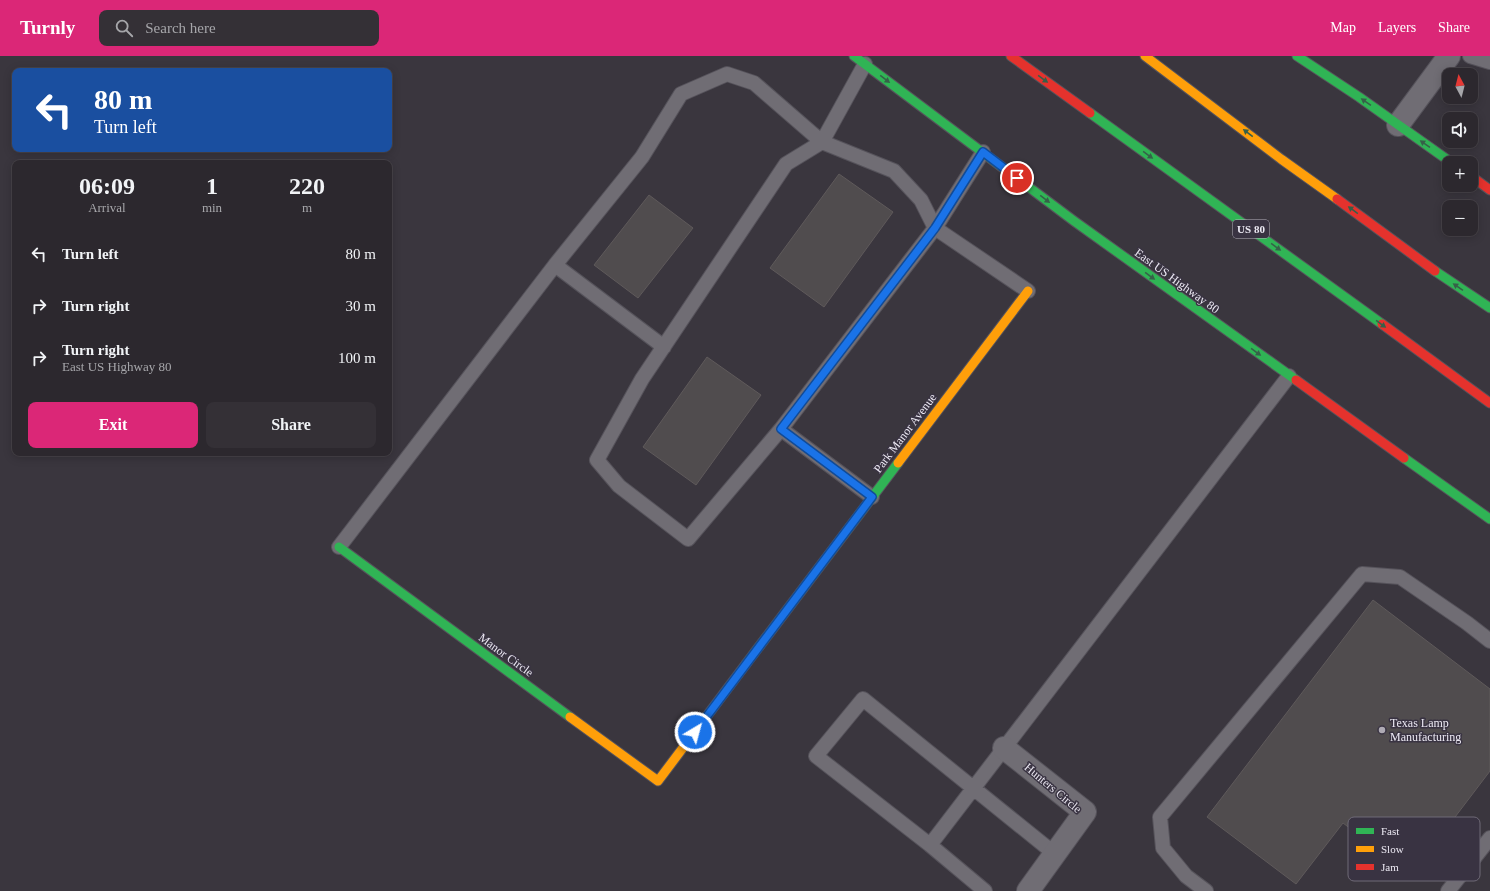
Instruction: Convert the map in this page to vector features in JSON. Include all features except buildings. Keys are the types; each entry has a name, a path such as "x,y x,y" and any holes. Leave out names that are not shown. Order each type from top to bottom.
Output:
{"main road":[{"name":"US 80","path":"1011,56 1490,403"},
{"path":"1145,56 1281,159 1356,212 1432,269 1490,308"},
{"path":"1296,56 1442,156"},
{"name":"East US Highway 80","path":"860,60 1074,221 1490,519"},
{"path":"1478,181 1490,190"},
{"name":"Park Manor Avenue","path":"658,781 1028,291"},
{"name":"Manor Circle","path":"339,547 658,781"}],"street":[{"path":"1398,125 1450,56"},
{"name":"Hunters Circle","path":"1004,748 1085,812 1028,891"}],"lane":[{"path":"1470,56 1490,62"},
{"path":"860,60 822,142 786,164 642,379 597,460 619,486 688,539 781,429 935,228 983,152"},
{"path":"339,547 555,265 642,157 681,94 727,74 754,83 822,142 894,171 921,200 935,228 1028,291"},
{"path":"555,265 664,347"},
{"path":"930,844 1289,376"},
{"path":"781,429 872,497"},
{"path":"1206,891 1186,876 1163,848 1160,817 1362,574 1400,577 1467,623 1490,641"},
{"path":"985,891 930,844 816,756 863,699 1054,854"},
{"path":"1480,851 1490,838"},
{"path":"1448,891 1456,881"}],"traffic: fast":[{"path":"854,56 1074,221 1296,380"},
{"path":"1297,56 1359,97 1442,156"},
{"path":"1090,113 1382,324"},
{"path":"1435,271 1490,308"},
{"path":"1404,458 1490,519"},
{"path":"746,664 898,463"},
{"path":"339,547 570,717"}],"traffic: slow":[{"path":"1145,56 1281,159 1337,199"},
{"path":"898,463 1028,291"},
{"path":"570,717 658,781 746,664"}],"traffic: jam":[{"path":"1011,56 1090,113"},
{"path":"1478,181 1490,190"},
{"path":"1337,199 1435,271"},
{"path":"1382,324 1490,403"},
{"path":"1296,380 1404,458"}],"place":[{"name":"Texas Lamp Manufacturing","path":"1382,730"}],"route":[{"path":"695,732 872,497 781,429 935,228 983,152 1017,178"}]}
